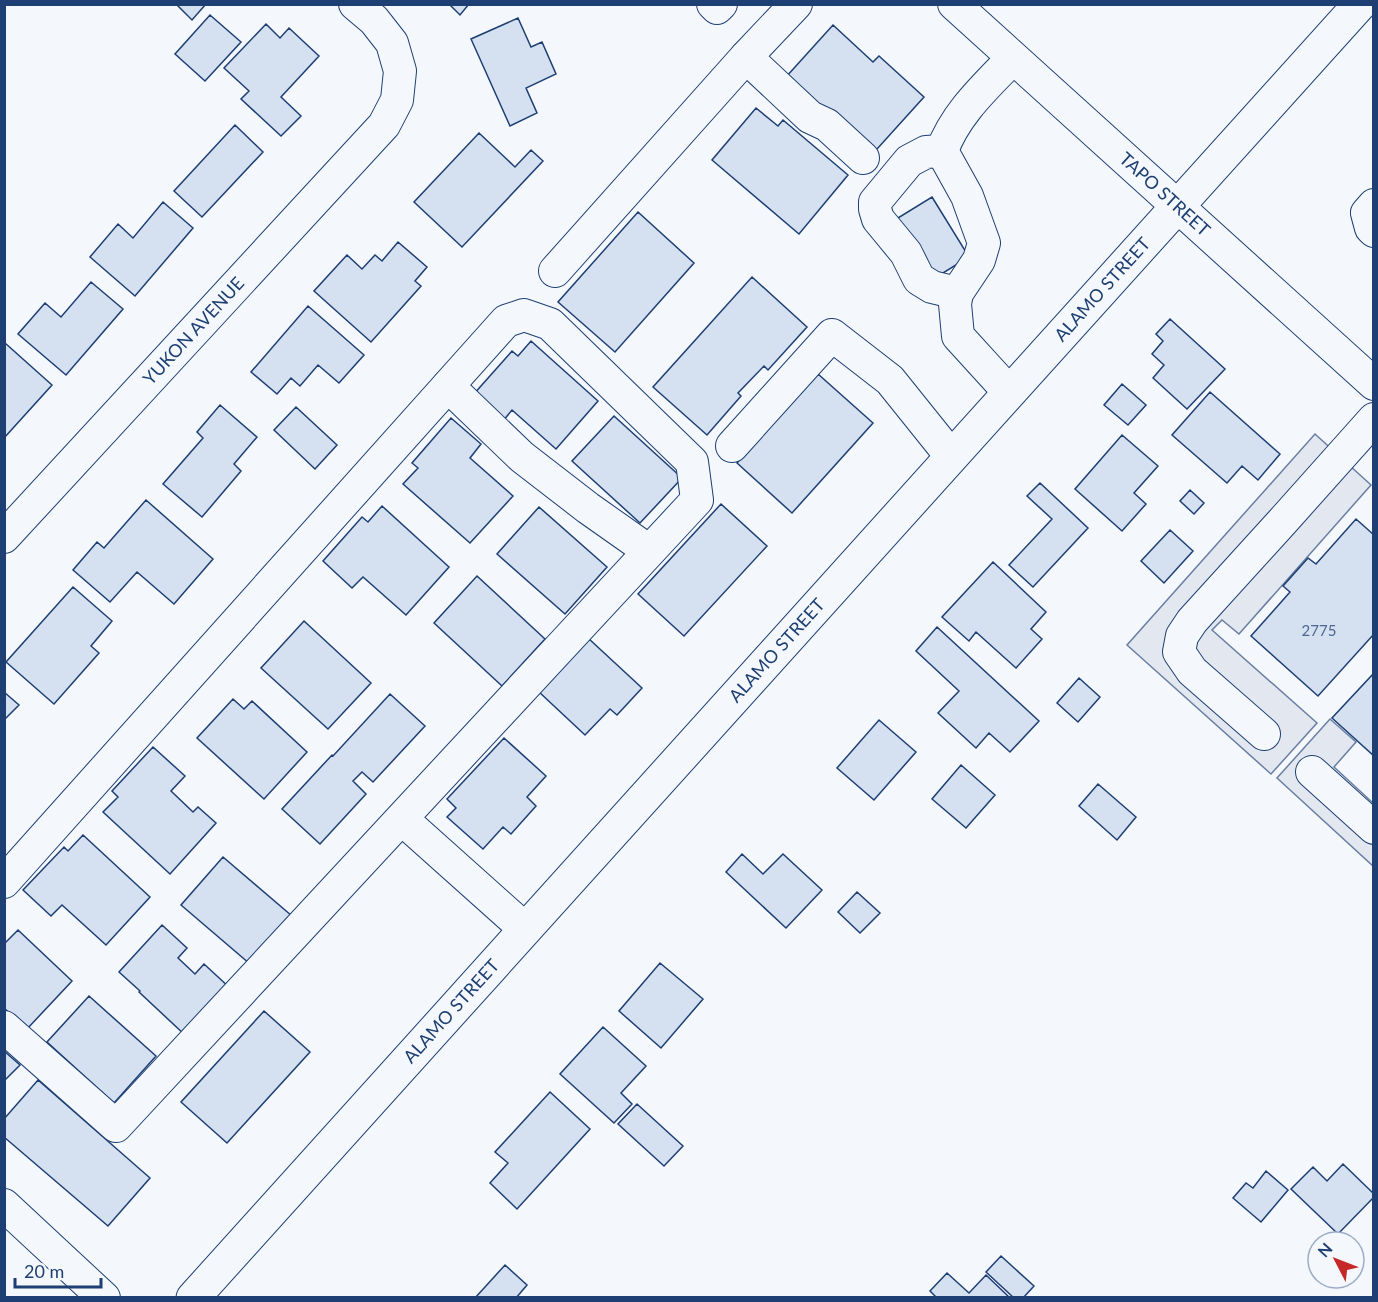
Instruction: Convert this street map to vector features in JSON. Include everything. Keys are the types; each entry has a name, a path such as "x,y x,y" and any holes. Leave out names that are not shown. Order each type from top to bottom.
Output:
{"main road":[{"name":"ALAMO STREET","path":"193,1298 1360,4"}],"street":[{"name":"YUKON AVENUE","path":"4,537 384,125 397,100 400,71 392,43 374,20 355,4"},
{"path":"713,4 717,8 721,4"},
{"path":"555,271 796,4"},
{"name":"TAPO STREET","path":"954,4 1177,206 1368,367"},
{"path":"746,57 810,117 827,125 863,158"},
{"path":"1009,392 958,336 955,304 957,293 979,260 984,243 967,196 942,151 947,135 973,100 1013,58"},
{"path":"942,151 926,152 909,161 875,202 875,209 878,219 906,253 919,279 932,287 957,293"},
{"path":"1374,205 1366,213 1374,231"},
{"path":"4,882 507,321 524,315 550,324 692,462 697,500 116,1126 4,1027"},
{"path":"732,446 832,335 890,380 951,456"},
{"path":"448,386 522,457 588,508 650,551"},
{"path":"1264,734 1192,671 1179,652 1182,636 1192,621 1374,419"},
{"path":"1312,772 1374,828"},
{"path":"402,819 525,929"},
{"path":"4,1205 104,1298"}],"shaded area":[{"path":"1315,434 1371,485 1239,634 1222,620 1212,630 1317,723 1271,774 1127,645"},
{"path":"1330,719 1356,742 1334,767 1373,803 1373,866 1277,778"}],"building":[{"path":"176,4 206,4 192,20"},
{"path":"449,4 469,4 460,15"},
{"path":"210,15 241,42 205,81 175,54"},
{"path":"518,18 531,47 542,42 556,74 526,88 537,113 510,126 471,39"},
{"path":"266,24 280,38 289,28 319,56 281,97 301,116 281,136 241,99 249,91 224,68"},
{"path":"833,25 873,62 879,56 924,97 868,159 786,77"},
{"path":"756,108 778,126 783,120 848,175 799,234 712,160"},
{"path":"235,125 263,152 202,217 174,191"},
{"path":"479,133 515,167 531,150 543,161 462,247 414,202"},
{"path":"932,197 969,257 930,281 893,221"},
{"path":"163,202 193,228 135,296 90,257 118,224 133,238"},
{"path":"638,212 694,263 615,352 558,302"},
{"path":"398,242 427,267 415,281 421,286 371,342 314,291 347,255 362,269 375,255 382,261"},
{"path":"752,277 807,327 768,370 764,366 738,393 741,396 707,435 653,387"},
{"path":"91,282 123,309 66,375 18,334 45,303 61,317"},
{"path":"308,306 364,355 339,383 318,365 300,386 291,378 277,394 251,372"},
{"path":"1170,319 1225,369 1187,409 1153,378 1164,365 1152,354 1163,341 1156,334"},
{"path":"531,341 598,401 556,449 512,410 503,421 473,395 512,351 518,356"},
{"path":"4,344 52,385 4,438"},
{"path":"818,374 873,423 792,513 737,463"},
{"path":"1122,384 1146,405 1128,425 1104,405"},
{"path":"1210,392 1280,454 1258,480 1242,466 1227,483 1172,435"},
{"path":"220,405 257,437 234,464 241,471 202,517 163,484 203,438 197,432"},
{"path":"296,407 337,445 315,469 274,430"},
{"path":"614,416 682,478 640,523 572,461"},
{"path":"451,418 481,444 470,458 513,496 470,543 403,484 418,468 412,463"},
{"path":"1122,435 1158,466 1134,493 1146,504 1122,531 1075,489"},
{"path":"1040,483 1088,528 1033,587 1009,565 1052,519 1027,496"},
{"path":"1190,490 1204,503 1194,514 1180,501"},
{"path":"146,500 213,559 174,604 137,572 110,602 73,570 97,542 104,548"},
{"path":"721,504 767,546 684,636 638,594"},
{"path":"382,506 449,567 406,615 363,577 352,588 323,561 362,517 368,522"},
{"path":"539,507 607,567 565,614 497,554"},
{"path":"1356,519 1374,535 1374,634 1318,696 1251,636 1290,592 1283,586 1308,558 1316,564"},
{"path":"1170,530 1193,551 1164,583 1141,561"},
{"path":"993,562 1046,612 1031,629 1042,639 1016,668 976,632 969,641 942,617"},
{"path":"477,576 545,639 502,686 434,623"},
{"path":"73,587 112,621 91,646 99,653 54,704 6,662"},
{"path":"304,621 371,683 328,729 261,668"},
{"path":"937,627 1039,721 1010,752 989,733 976,748 938,713 959,691 916,651"},
{"path":"588,638 642,688 617,715 610,709 585,735 538,691"},
{"path":"1374,673 1374,756 1332,718"},
{"path":"1079,678 1100,697 1078,722 1057,703"},
{"path":"4,692 19,705 4,720"},
{"path":"390,694 425,726 373,782 362,772 353,781 366,794 320,844 282,809"},
{"path":"233,699 244,709 252,701 307,752 264,799 197,738"},
{"path":"879,720 916,752 874,800 837,768"},
{"path":"504,738 546,776 527,797 536,806 511,834 503,827 483,849 447,817 456,808 447,799"},
{"path":"153,747 185,776 171,791 193,812 198,807 216,823 170,874 103,812 118,797 112,791"},
{"path":"961,765 995,795 966,828 932,799"},
{"path":"1098,784 1136,817 1117,840 1079,806"},
{"path":"83,835 150,897 106,945 62,905 51,916 23,890 64,847 68,851"},
{"path":"742,854 763,874 783,854 822,890 786,928 726,872"},
{"path":"223,857 292,916 250,964 181,905"},
{"path":"857,892 880,913 860,933 838,912"},
{"path":"162,925 187,948 178,958 195,974 204,964 230,988 186,1036 119,972"},
{"path":"18,930 72,981 27,1029 4,1008 4,944"},
{"path":"660,963 703,999 661,1048 619,1011"},
{"path":"89,996 156,1056 114,1103 47,1042"},
{"path":"264,1011 310,1052 227,1143 181,1102"},
{"path":"603,1027 646,1066 621,1093 632,1104 614,1123 560,1074"},
{"path":"4,1051 20,1065 4,1081"},
{"path":"38,1080 150,1178 108,1226 4,1137 4,1119"},
{"path":"550,1092 590,1129 517,1209 490,1183 508,1163 495,1152"},
{"path":"637,1104 683,1146 664,1166 618,1124"},
{"path":"1343,1164 1374,1194 1374,1197 1342,1230 1334,1230 1291,1189 1313,1167 1327,1181"},
{"path":"1266,1171 1288,1190 1261,1222 1233,1198 1246,1183 1253,1188"},
{"path":"1001,1256 1034,1286 1023,1298 1014,1298 986,1272"},
{"path":"505,1265 527,1285 516,1298 475,1298"},
{"path":"947,1273 969,1293 986,1275 1010,1298 937,1298 930,1291"}]}
